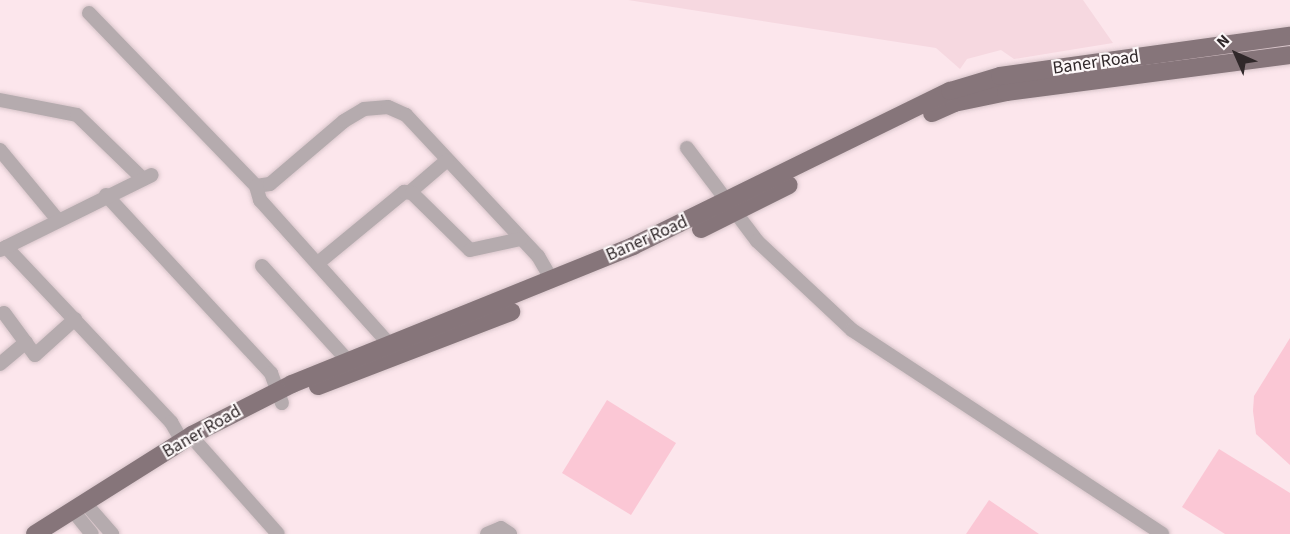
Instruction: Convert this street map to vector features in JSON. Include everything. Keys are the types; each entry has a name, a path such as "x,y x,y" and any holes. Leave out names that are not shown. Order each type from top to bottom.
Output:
{"main road":[{"name":"Baner Road","path":"60,534 190,443 348,362 733,207 901,113 985,80 1290,36"},
{"name":"Baner Road","path":"281,396 463,332 954,103 1006,92 1290,55"},
{"name":"Baner Road","path":"35,534 85,517"}],"street":[{"path":"89,13 256,186 260,200 390,345"},
{"path":"0,100 77,115 147,177 106,195 3,248 75,319 278,534"},
{"path":"256,186 270,184 344,121 364,109 388,107 406,116 522,239 531,252 530,260 548,282"},
{"path":"687,148 757,241 852,330 1162,534"},
{"path":"0,150 58,220"},
{"path":"318,263 402,193 410,192 446,161"},
{"path":"410,192 470,250 522,239"},
{"path":"106,195 271,373 281,396"},
{"path":"262,266 348,362"},
{"path":"4,313 35,355 75,319"},
{"path":"0,364 26,342"},
{"path":"85,517 112,534"},
{"path":"487,534 497,528 510,534"}],"shaded area":[{"path":"628,0 1083,0 1113,43 1014,59 1001,50 967,59 960,69 936,48"},
{"path":"1290,338 1290,465 1256,434 1253,411 1254,396"},
{"path":"607,400 676,443 631,515 562,473"},
{"path":"1219,449 1290,493 1290,534 1225,534 1182,507"},
{"path":"989,500 1039,534 966,534"}]}
